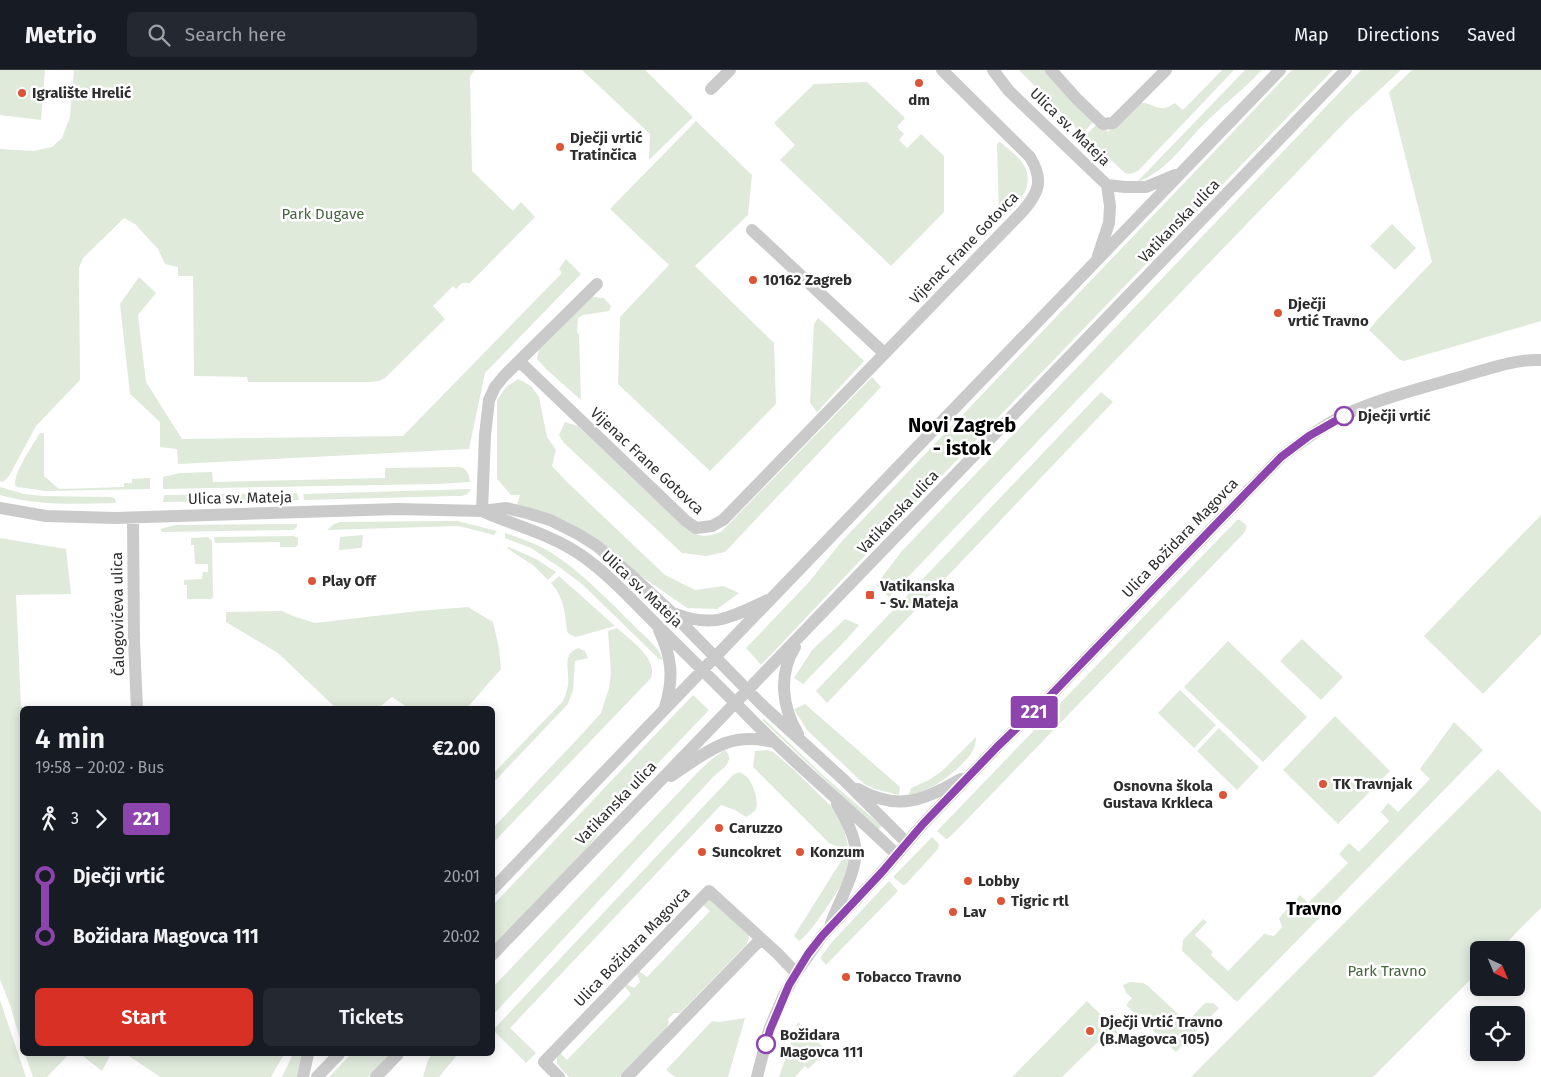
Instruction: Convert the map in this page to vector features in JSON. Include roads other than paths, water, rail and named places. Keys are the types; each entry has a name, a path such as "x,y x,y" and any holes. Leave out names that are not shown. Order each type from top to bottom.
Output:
{"street":[{"path":"711,90 730,70"},
{"name":"Vijenac Frane Gotovca","path":"519,361 696,528 712,526 723,520 1026,208 1036,194 1038,176 1035,165 1030,157 942,70"},
{"name":"Ulica sv. Mateja","path":"993,70 1009,91 1106,185"},
{"path":"1051,70 1103,124 1113,123 1166,70"},
{"name":"Vatikanska ulica","path":"495,887 1280,70"},
{"name":"Vatikanska ulica","path":"495,952 1346,70"},
{"path":"1096,260 1109,223 1110,206 1106,185 1146,187 1180,174"},
{"path":"752,230 884,353"},
{"path":"482,511 485,435 489,400 495,387 597,284"},
{"name":"Ulica Božidara Magovca","path":"757,1077 770,1030 783,997 815,944 908,843 923,824 997,747 1050,696 1281,457 1309,436 1344,416 1385,399 1505,364 1534,359 1541,360"},
{"name":"Ulica sv. Mateja","path":"0,508 46,516 133,518 397,509 482,511 506,508 550,520 597,546 671,612 716,658"},
{"name":"Ulica sv. Mateja","path":"482,511 554,539 580,554 607,576 736,703"},
{"name":"Čalogovićeva ulica","path":"133,518 134,641 137,706"},
{"path":"671,612 688,619 714,621 730,617 774,597"},
{"path":"656,623 667,650 671,669 670,692 665,710"},
{"path":"803,633 789,656 785,668 784,692 787,712 806,747"},
{"path":"716,658 806,747 845,781 908,843"},
{"path":"736,703 774,742 897,855"},
{"path":"653,788 713,748 729,741 754,738 774,742"},
{"path":"845,781 868,795 887,800 910,801 929,796 974,772"},
{"path":"828,929 852,872 856,852 850,828 834,797"},
{"name":"Ulica Božidara Magovca","path":"560,1077 544,1062 709,891 796,973"},
{"path":"628,1077 761,939"},
{"path":"302,1077 307,1056"},
{"path":"317,1077 337,1056"},
{"path":"376,1077 396,1056"}],"place":[{"name":"dm","path":"919,83"},
{"name":"Igralište Hrelić","path":"22,93"},
{"name":"Dječji vrtić Tratinčica","path":"560,147"},
{"name":"10162 Zagreb","path":"753,280"},
{"name":"Dječji vrtić Travno","path":"1278,313"},
{"name":"Dječji vrtić","path":"1344,416"},
{"name":"Play Off","path":"312,581"},
{"name":"Vatikanska - Sv. Mateja","path":"870,595"},
{"name":"TK Travnjak","path":"1323,784"},
{"name":"Osnovna škola Gustava Krkleca","path":"1223,795"},
{"name":"Caruzzo","path":"719,828"},
{"name":"Suncokret","path":"702,852"},
{"name":"Konzum","path":"800,852"},
{"name":"Lobby","path":"968,881"},
{"name":"Tigric rtl","path":"1001,901"},
{"name":"Lav","path":"953,912"},
{"name":"Tobacco Travno","path":"846,977"},
{"name":"Dječji Vrtić Travno (B.Magovca 105)","path":"1090,1031"},
{"name":"Božidara Magovca 111","path":"766,1044"}],"district":[{"name":"Novi Zagreb - istok","path":"962,436"},
{"name":"Travno","path":"1314,909"}],"park label":[{"name":"Park Dugave","path":"323,214"},
{"name":"Park Travno","path":"1387,971"}]}
